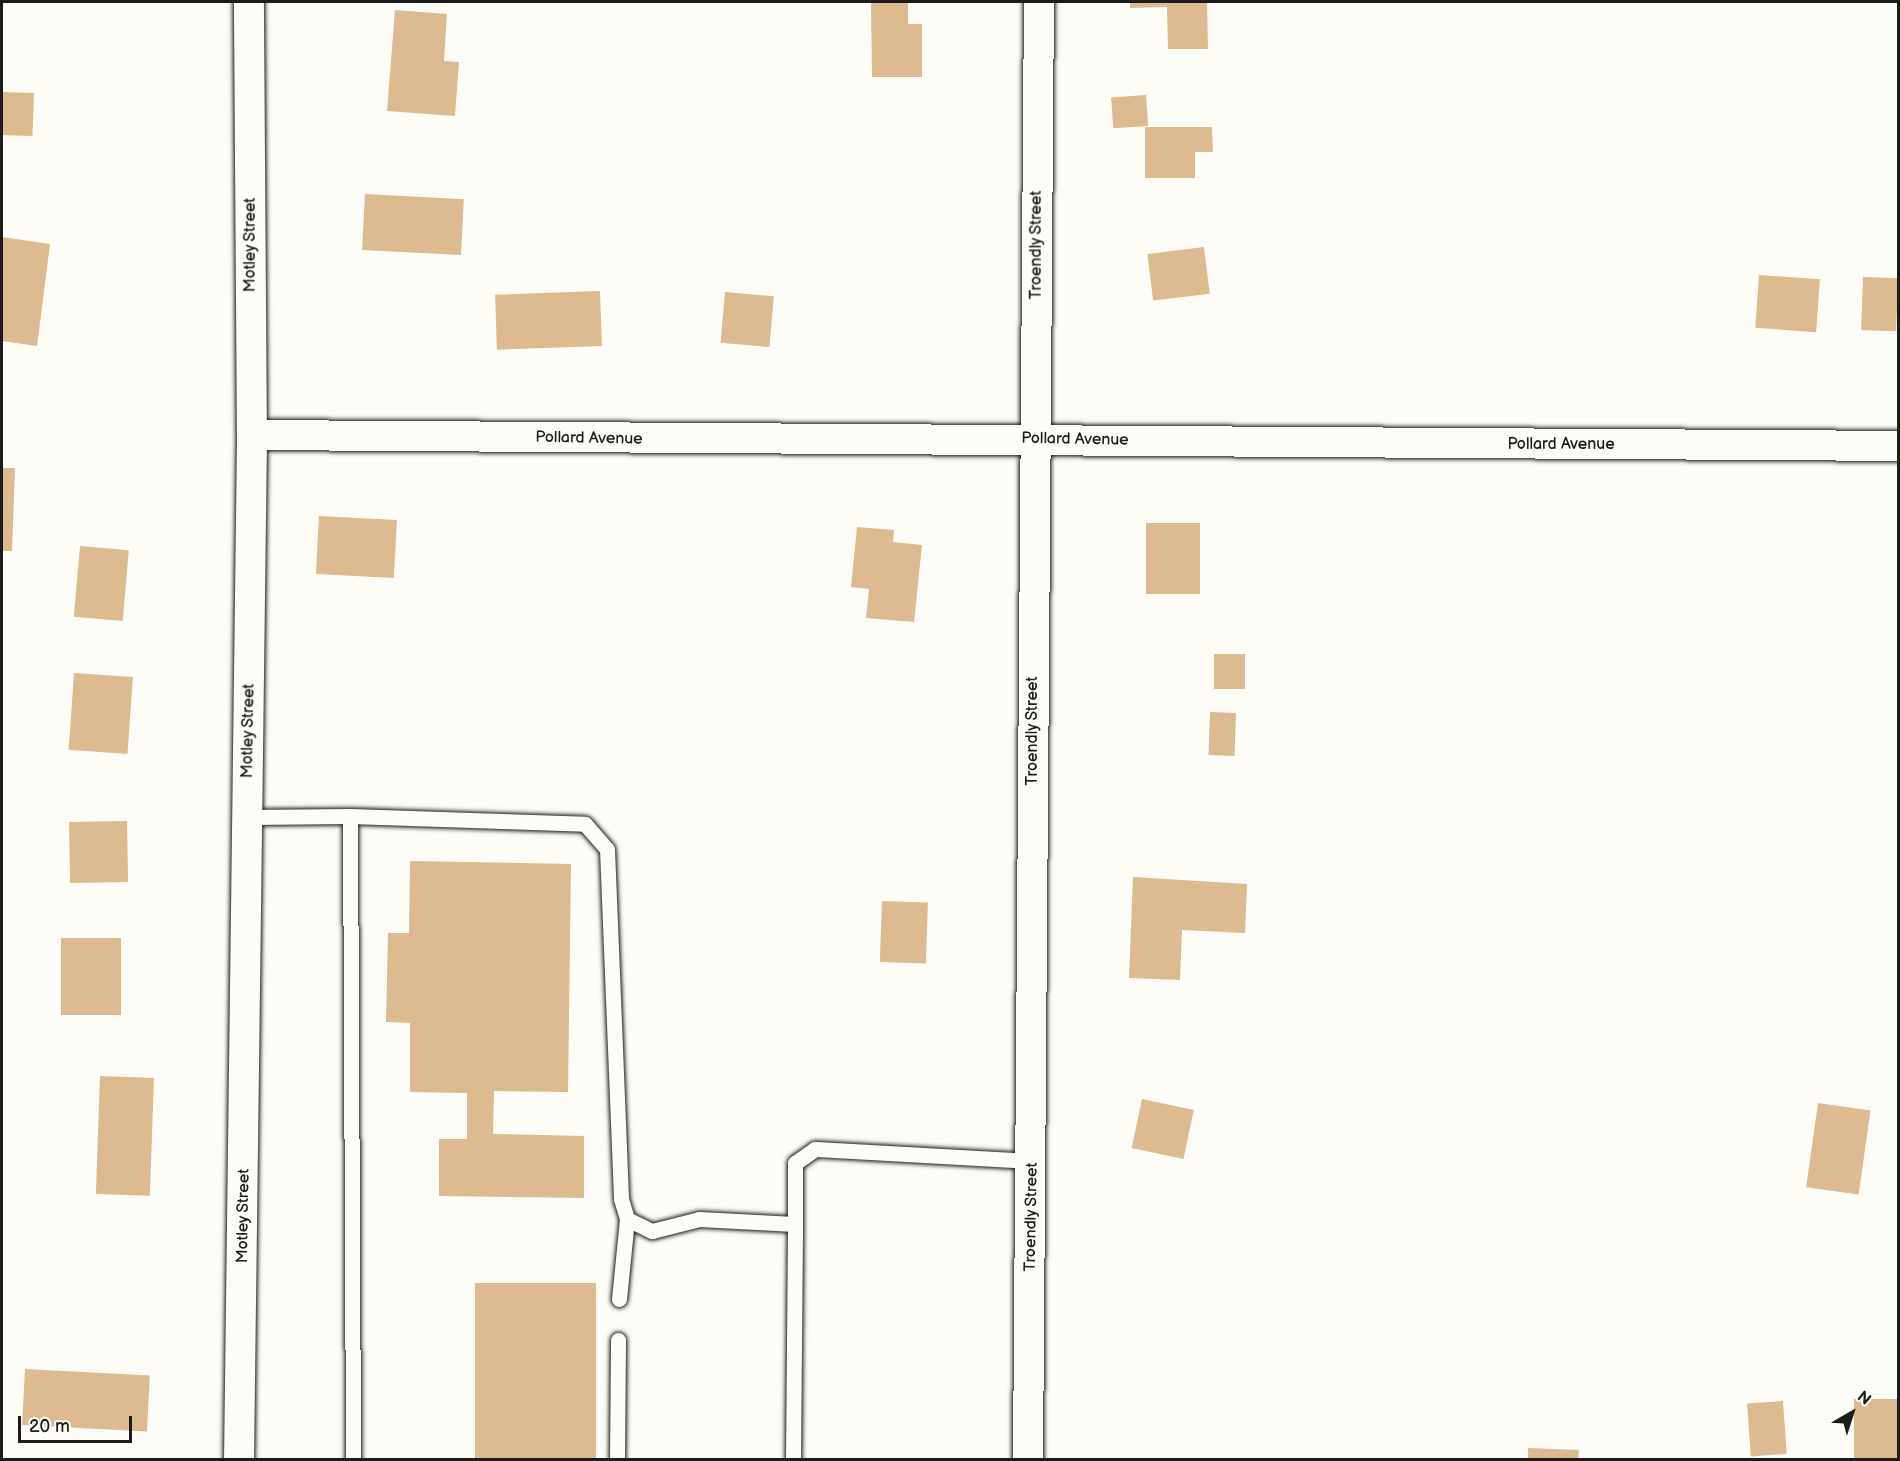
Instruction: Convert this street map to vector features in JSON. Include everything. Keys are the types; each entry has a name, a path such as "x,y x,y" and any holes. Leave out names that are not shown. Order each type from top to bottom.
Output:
{"street":[{"name":"Motley Street","path":"239,1460 252,435 249,2"},
{"name":"Troendly Street","path":"1028,1460 1033,1161 1038,2"},
{"name":"Pollard Avenue","path":"252,435 1899,446"}],"lane":[{"path":"350,816 353,1460"},
{"path":"248,817 350,816 585,824 607,849 621,1198 627,1219 618,1299"},
{"path":"793,1460 795,1163 815,1149 1033,1161"},
{"path":"627,1219 652,1231 699,1219 795,1224"},
{"path":"616,1460 618,1340"}],"building":[{"path":"871,2 908,2 908,24 922,24 922,77 872,77"},
{"path":"1130,2 1207,2 1208,49 1168,49 1167,7 1130,8"},
{"path":"395,10 447,14 444,61 459,62 455,116 387,111"},
{"path":"2,92 34,93 32,136 2,135"},
{"path":"1146,95 1148,126 1113,128 1111,97"},
{"path":"1145,127 1212,127 1213,152 1195,152 1195,178 1145,178"},
{"path":"365,194 464,199 461,255 362,250"},
{"path":"2,237 50,244 37,346 2,341"},
{"path":"1204,247 1210,294 1153,301 1147,254"},
{"path":"1759,275 1820,279 1816,332 1755,328"},
{"path":"1863,277 1898,278 1896,331 1861,330"},
{"path":"600,291 602,346 497,350 495,295"},
{"path":"725,292 774,296 769,347 721,343"},
{"path":"2,468 15,468 12,551 2,551"},
{"path":"319,516 397,520 394,578 316,574"},
{"path":"1146,523 1200,523 1200,594 1146,594"},
{"path":"857,527 894,530 893,542 922,545 914,622 866,618 869,589 851,587"},
{"path":"80,546 129,550 123,621 74,617"},
{"path":"1214,654 1245,654 1245,689 1214,689"},
{"path":"74,673 133,677 127,754 69,750"},
{"path":"1210,712 1236,713 1234,756 1208,755"},
{"path":"127,821 128,882 70,883 69,822"},
{"path":"410,861 571,864 568,1092 494,1091 493,1134 584,1136 584,1198 439,1196 439,1139 467,1139 467,1093 410,1092 410,1023 386,1022 388,933 409,933"},
{"path":"1133,877 1247,884 1245,933 1182,930 1180,980 1129,978"},
{"path":"882,901 928,903 926,964 880,962"},
{"path":"61,938 121,938 121,1015 61,1015"},
{"path":"100,1076 154,1078 150,1196 96,1194"},
{"path":"1142,1099 1194,1110 1183,1159 1132,1148"},
{"path":"1818,1103 1870,1110 1859,1195 1806,1187"},
{"path":"475,1283 596,1283 596,1460 475,1460"},
{"path":"25,1369 150,1376 147,1431 22,1425"},
{"path":"1854,1399 1898,1399 1898,1460 1854,1460"},
{"path":"1783,1401 1787,1454 1751,1456 1747,1404"},
{"path":"1528,1448 1579,1450 1578,1460 1528,1460"}]}
